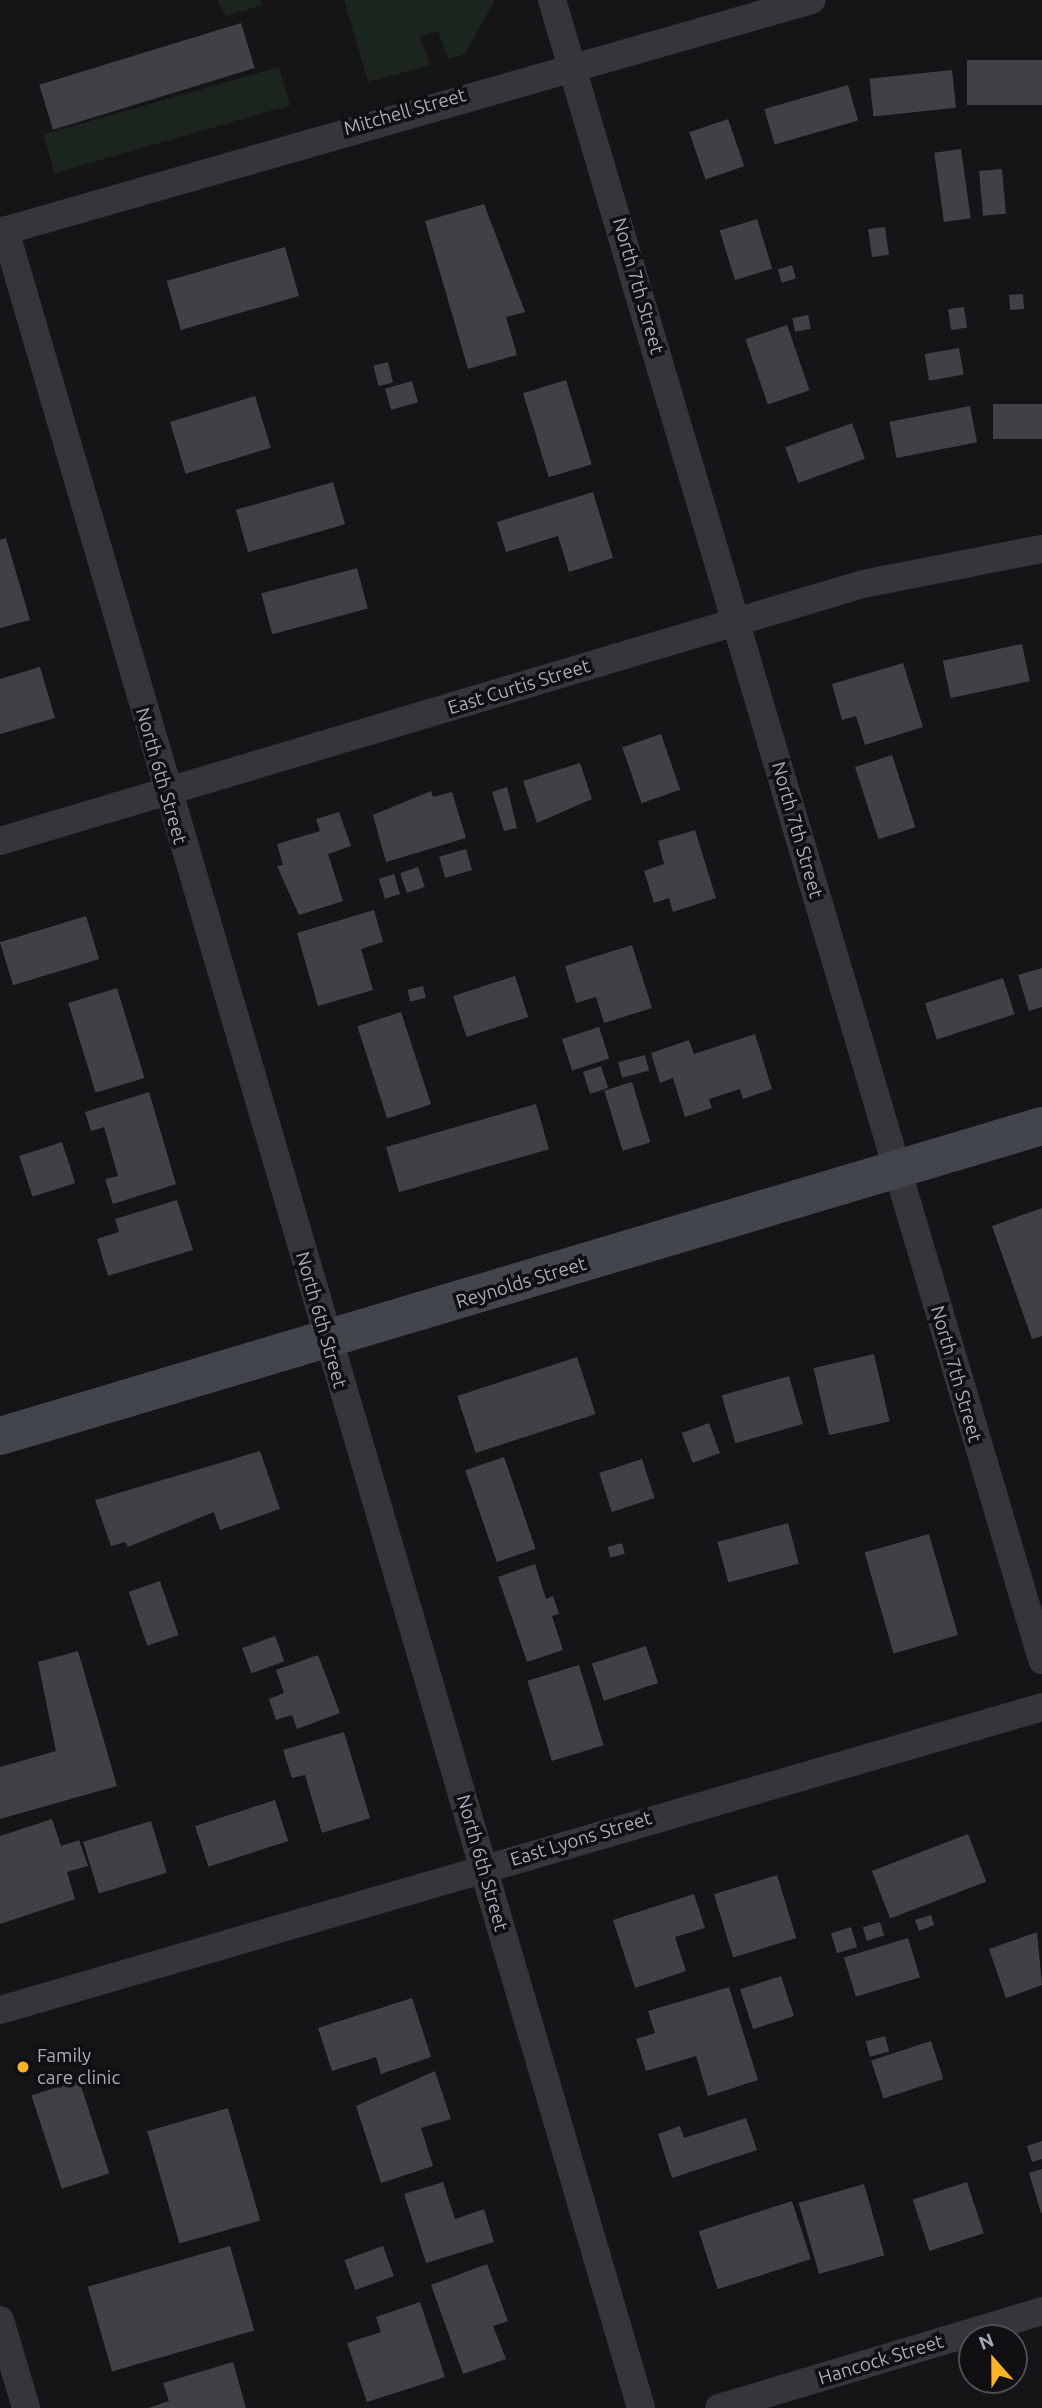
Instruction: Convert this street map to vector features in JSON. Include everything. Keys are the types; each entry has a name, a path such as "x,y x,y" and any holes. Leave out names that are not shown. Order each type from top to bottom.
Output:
{"main road":[{"name":"Reynolds Street","path":"0,1436 327,1341 1042,1126"}],"street":[{"name":"North 7th Street","path":"552,0 574,65 1042,1660"},
{"name":"Mitchell Street","path":"2,231 574,65 812,0"},
{"name":"North 6th Street","path":"2,231 640,2408"},
{"name":"East Curtis Street","path":"0,841 166,794 736,622 946,563 1042,549"},
{"name":"East Lyons Street","path":"0,2010 1042,1707"},
{"name":"Hancock Street","path":"719,2408 1042,2311"},
{"path":"0,2319 26,2408"}],"shaded area":[{"path":"217,0 260,0 262,5 226,16"},
{"path":"344,0 495,0 465,54 448,59 438,31 420,37 430,65 368,82"},
{"path":"279,67 290,105 55,173 43,135"}],"building":[{"path":"241,23 255,68 53,130 39,85"},
{"path":"967,60 1042,60 1042,105 967,105"},
{"path":"952,70 956,108 873,116 869,79"},
{"path":"848,85 858,121 775,145 764,109"},
{"path":"728,119 744,166 706,180 689,132"},
{"path":"961,149 971,218 944,222 934,153"},
{"path":"1002,169 1006,214 983,216 979,171"},
{"path":"484,204 525,312 506,317 517,355 468,369 425,221"},
{"path":"757,219 772,269 735,280 720,230"},
{"path":"885,227 889,255 872,257 868,229"},
{"path":"285,247 299,296 181,330 167,281"},
{"path":"792,265 796,278 782,283 778,269"},
{"path":"1023,294 1024,309 1010,310 1009,295"},
{"path":"964,307 967,328 951,330 948,309"},
{"path":"808,315 811,329 795,332 792,318"},
{"path":"787,325 809,390 768,405 745,339"},
{"path":"959,348 964,375 929,381 925,354"},
{"path":"388,362 393,382 379,386 373,366"},
{"path":"566,380 592,464 549,477 523,393"},
{"path":"412,381 418,402 391,410 385,389"},
{"path":"255,396 271,448 186,474 170,422"},
{"path":"993,404 1042,404 1042,439 993,439"},
{"path":"970,406 977,442 897,458 890,422"},
{"path":"852,423 865,459 798,483 785,447"},
{"path":"333,482 345,524 248,552 236,510"},
{"path":"593,492 613,558 569,572 558,536 506,552 497,522"},
{"path":"6,538 30,620 0,628 0,540"},
{"path":"357,568 368,609 272,634 261,594"},
{"path":"1022,644 1030,681 951,698 943,661"},
{"path":"903,663 923,727 865,745 856,716 842,720 832,684"},
{"path":"40,667 55,718 0,734 0,679"},
{"path":"661,734 680,790 641,803 622,747"},
{"path":"892,755 915,827 878,839 855,767"},
{"path":"580,763 592,799 537,823 523,781"},
{"path":"507,787 517,828 504,831 492,792"},
{"path":"431,791 433,797 452,792 466,838 386,862 373,815"},
{"path":"339,812 351,846 328,854 343,901 299,915 277,866 283,865 277,844 320,831 316,819"},
{"path":"695,830 716,898 673,912 669,898 654,903 644,871 664,864 658,841"},
{"path":"466,849 472,870 445,878 439,857"},
{"path":"418,867 425,887 407,893 400,873"},
{"path":"394,874 400,894 385,899 379,879"},
{"path":"374,910 383,942 361,949 373,990 318,1006 297,933"},
{"path":"86,916 99,959 13,985 0,942"},
{"path":"632,945 652,1008 604,1023 596,997 576,1003 565,966"},
{"path":"1042,968 1042,1007 1029,1011 1018,975"},
{"path":"515,976 528,1017 466,1037 453,996"},
{"path":"1003,978 1015,1014 937,1039 925,1003"},
{"path":"423,986 426,998 410,1002 407,990"},
{"path":"117,988 144,1078 96,1093 68,1003"},
{"path":"401,1012 431,1104 387,1118 357,1026"},
{"path":"599,1027 609,1058 572,1070 562,1039"},
{"path":"755,1034 772,1089 743,1099 740,1089 709,1099 712,1108 685,1117 673,1078 660,1083 651,1053 689,1040 694,1054"},
{"path":"645,1055 649,1070 622,1078 618,1062"},
{"path":"601,1066 608,1088 590,1094 583,1072"},
{"path":"632,1082 650,1142 623,1151 604,1090"},
{"path":"149,1092 176,1184 113,1204 105,1179 118,1176 104,1127 91,1131 85,1112"},
{"path":"536,1104 549,1149 399,1192 386,1147"},
{"path":"62,1142 75,1183 32,1197 19,1156"},
{"path":"177,1200 193,1250 108,1276 97,1239 119,1232 115,1219"},
{"path":"1042,1208 1042,1336 1032,1339 992,1226"},
{"path":"874,1354 890,1421 829,1435 814,1368"},
{"path":"577,1357 596,1414 476,1453 457,1396"},
{"path":"789,1376 803,1424 735,1443 722,1395"},
{"path":"709,1423 720,1453 693,1463 682,1433"},
{"path":"260,1451 280,1509 220,1530 214,1512 128,1547 125,1542 111,1546 95,1500"},
{"path":"504,1457 536,1549 497,1562 465,1470"},
{"path":"642,1459 655,1498 612,1512 599,1473"},
{"path":"788,1523 799,1564 728,1582 717,1542"},
{"path":"929,1534 958,1635 894,1653 865,1552"},
{"path":"622,1543 625,1554 610,1558 608,1547"},
{"path":"535,1564 546,1599 553,1596 559,1614 552,1616 563,1650 527,1662 498,1577"},
{"path":"160,1581 179,1635 147,1646 129,1592"},
{"path":"275,1636 284,1661 251,1673 242,1648"},
{"path":"646,1646 658,1683 604,1701 592,1664"},
{"path":"78,1651 117,1786 0,1819 0,1767 56,1751 38,1662"},
{"path":"318,1655 340,1713 297,1729 292,1715 276,1720 269,1699 284,1693 276,1670"},
{"path":"579,1665 604,1745 552,1761 527,1681"},
{"path":"344,1732 370,1818 322,1833 305,1775 292,1778 283,1750"},
{"path":"275,1800 288,1841 208,1867 195,1826"},
{"path":"52,1819 61,1846 79,1840 88,1866 67,1872 75,1899 0,1924 0,1836"},
{"path":"151,1821 167,1873 99,1893 83,1842"},
{"path":"968,1834 986,1882 890,1919 872,1871"},
{"path":"777,1875 796,1938 733,1957 714,1894"},
{"path":"694,1894 705,1928 675,1937 686,1971 635,1988 613,1920"},
{"path":"931,1915 934,1925 919,1931 915,1920"},
{"path":"880,1922 884,1935 867,1941 863,1927"},
{"path":"851,1927 857,1947 837,1953 831,1933"},
{"path":"1037,1932 1042,1985 1006,1998 989,1949"},
{"path":"908,1938 920,1977 856,1997 844,1958"},
{"path":"781,1976 794,2016 753,2029 740,1989"},
{"path":"729,1987 758,2080 708,2096 696,2056 646,2071 636,2039 655,2033 648,2011"},
{"path":"412,1998 431,2057 381,2074 376,2057 332,2071 318,2028"},
{"path":"885,2036 889,2051 870,2057 866,2041"},
{"path":"931,2041 943,2079 883,2099 871,2060"},
{"path":"435,2071 451,2119 421,2128 433,2166 381,2183 356,2106"},
{"path":"79,2080 109,2173 62,2189 31,2095"},
{"path":"228,2108 260,2220 180,2244 147,2131"},
{"path":"746,2118 757,2150 672,2178 658,2134 680,2126 684,2138"},
{"path":"1042,2141 1042,2159 1032,2162 1027,2146"},
{"path":"1042,2169 1042,2213 1041,2213 1029,2173"},
{"path":"443,2182 455,2219 484,2209 494,2242 426,2263 404,2194"},
{"path":"967,2182 984,2233 929,2251 913,2200"},
{"path":"864,2184 884,2255 819,2274 799,2203"},
{"path":"792,2201 811,2259 718,2289 699,2231"},
{"path":"230,2246 254,2331 112,2371 88,2287"},
{"path":"383,2246 394,2276 355,2290 344,2260"},
{"path":"487,2264 508,2321 493,2326 506,2359 463,2374 431,2285"},
{"path":"420,2302 445,2377 367,2402 347,2343 381,2332 376,2317"},
{"path":"233,2362 246,2408 148,2408 169,2401 163,2383"}],"place":[{"name":"Family care clinic","path":"23,2067"}]}
